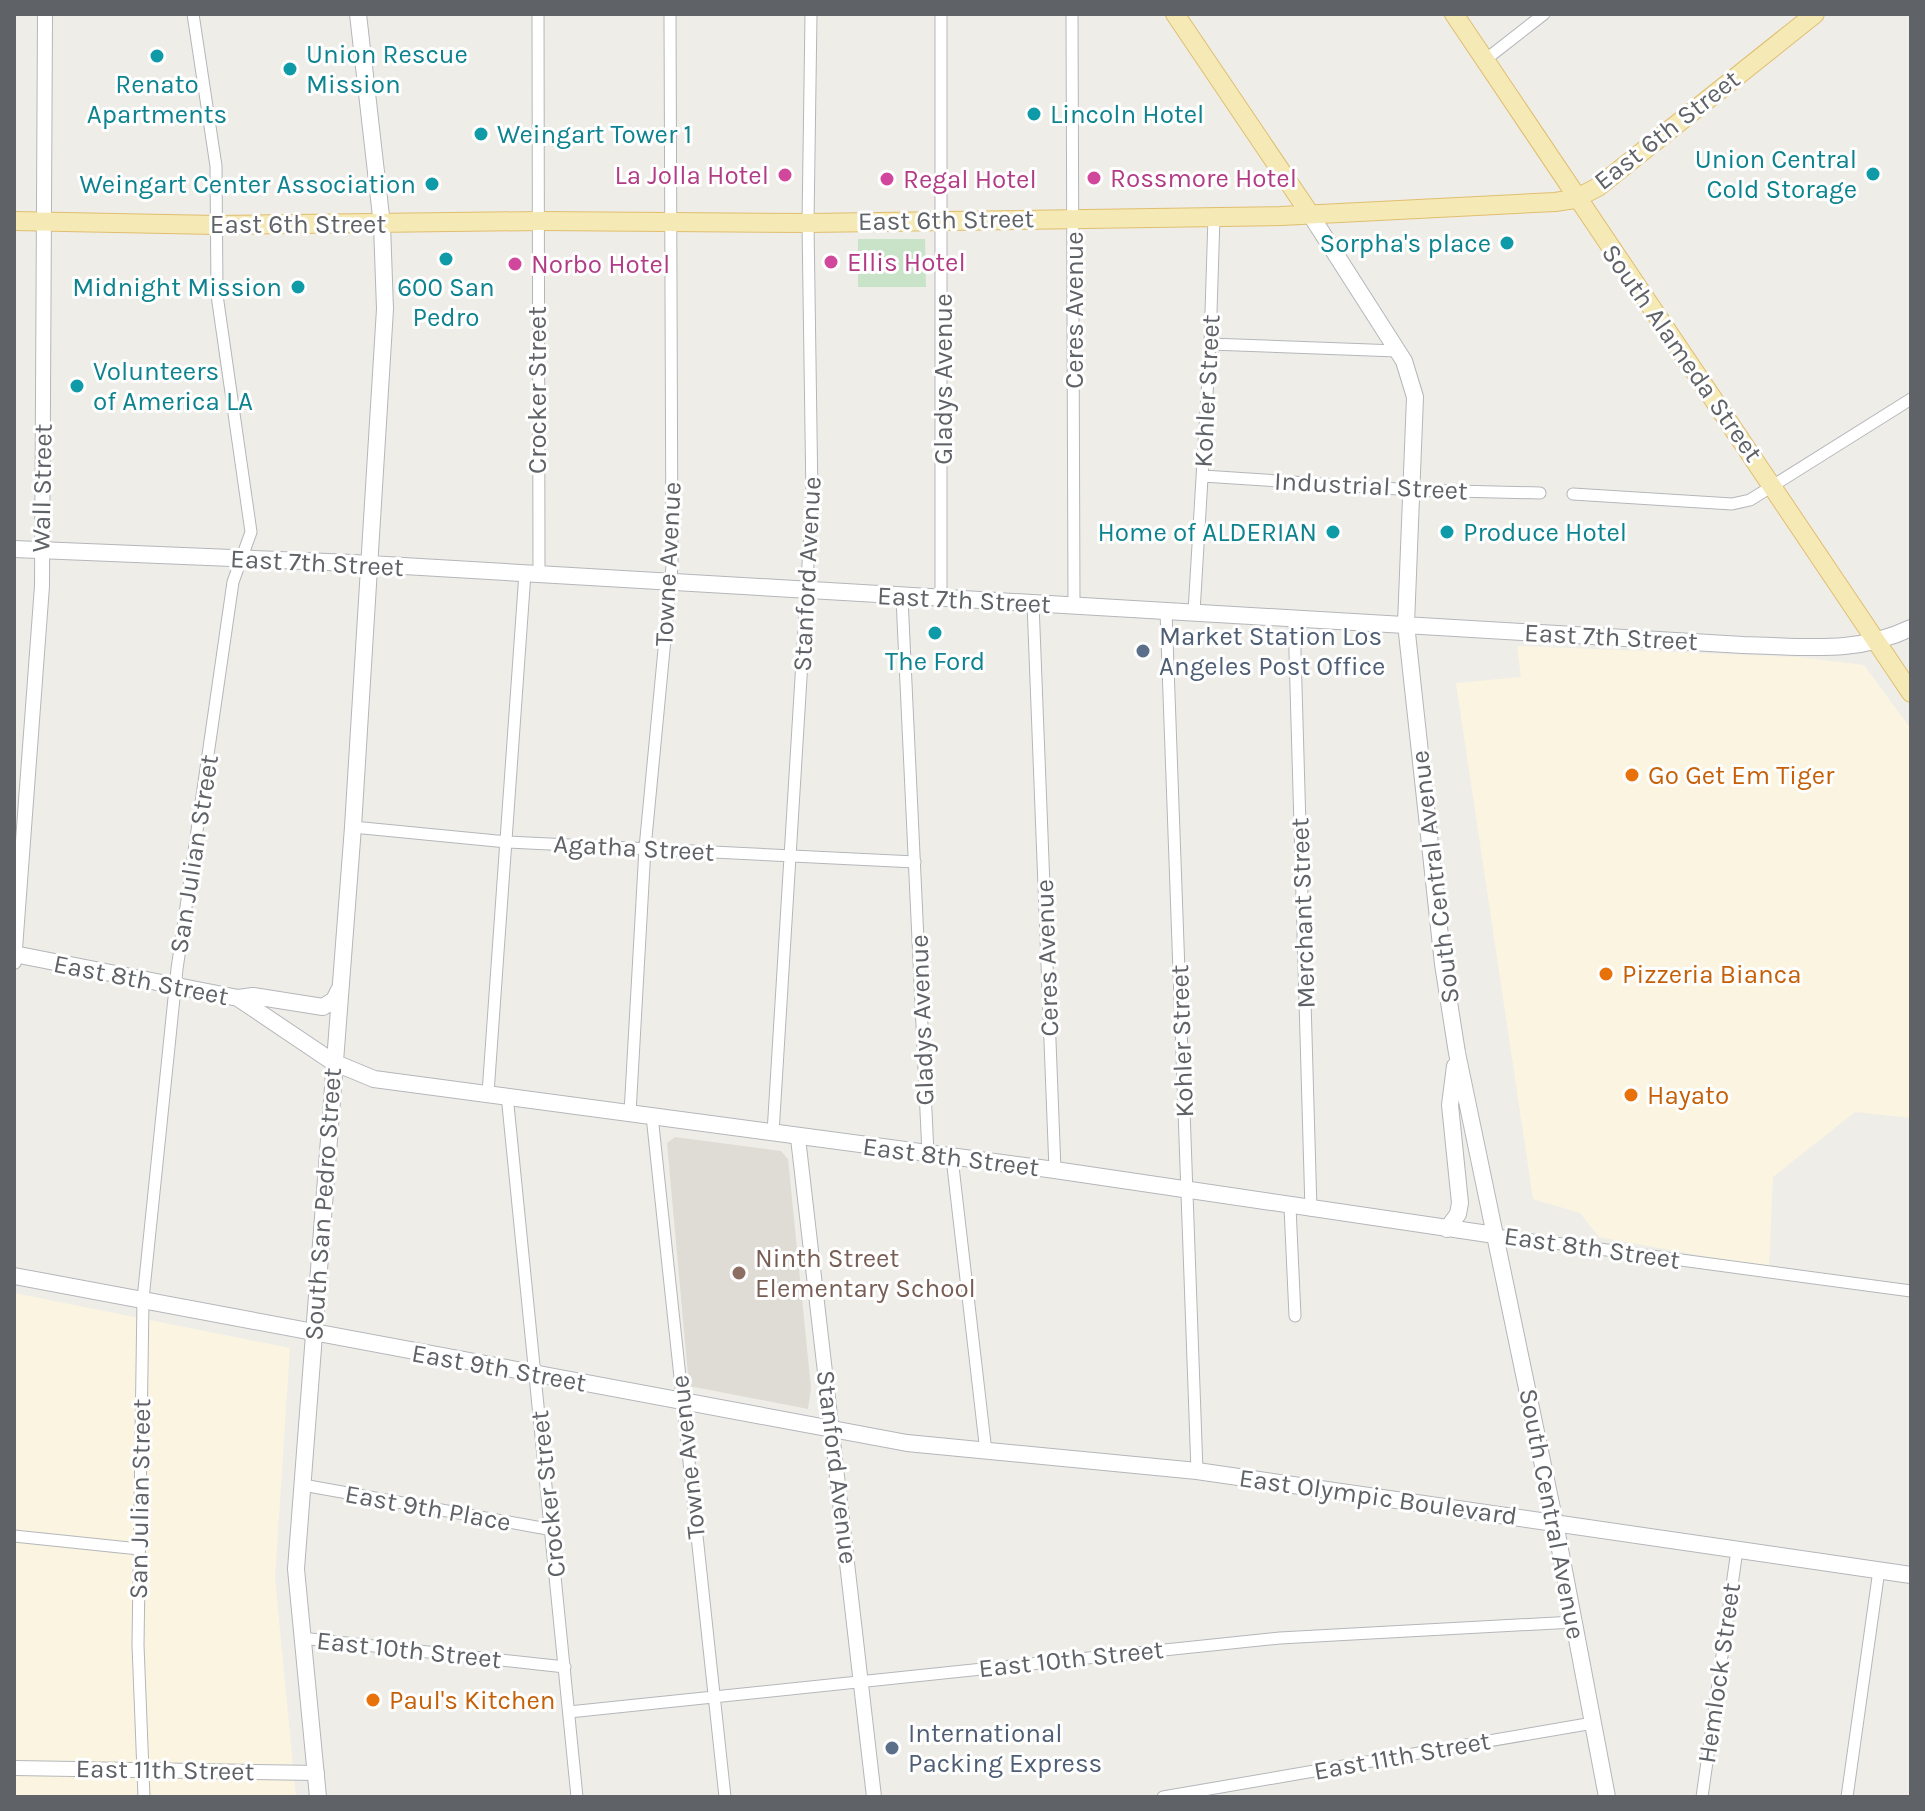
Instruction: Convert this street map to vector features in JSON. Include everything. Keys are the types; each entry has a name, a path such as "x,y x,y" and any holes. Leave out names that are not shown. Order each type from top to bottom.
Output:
{"main road":[{"path":"358,14 382,225 385,309 369,565"},
{"name":"South Central Avenue","path":"1175,14 1310,214 1412,377 1415,397 1413,490 1406,624 1443,964 1457,1053 1555,1523 1607,1797"},
{"name":"South Alameda Street","path":"1454,14 1575,199 1775,487 1911,693"},
{"name":"East 6th Street","path":"14,221 217,225 539,221 808,223 1310,214 1575,199 1598,187 1815,14"},
{"name":"East 7th Street","path":"14,549 532,574 1743,645 1817,647 1878,643 1911,628"},
{"name":"South San Pedro Street","path":"318,1797 296,1569 353,827 369,565"},
{"name":"East 8th Street","path":"14,954 238,998 333,1062 374,1079 1055,1170 1495,1235"},
{"path":"238,998 253,996 323,1007 334,1000 340,988"},
{"path":"1447,1229 1458,1214 1460,1203 1450,1105 1457,1053"},
{"name":"East 9th Street","path":"14,1276 143,1299 313,1335 907,1443 986,1452"},
{"name":"East Olympic Boulevard","path":"986,1452 1197,1471 1911,1575"}],"street":[{"name":"Wall Street","path":"14,962 40,625 45,14"},
{"name":"San Julian Street","path":"144,1797 139,1549 143,1299 175,987 233,582 251,532 217,295 216,166 193,14"},
{"name":"Crocker Street","path":"488,1093 532,574 539,221 538,14"},
{"name":"Towne Avenue","path":"630,1113 645,848 673,532 670,14"},
{"name":"Stanford Avenue","path":"773,1133 809,591 811,14"},
{"name":"Gladys Avenue","path":"941,14 941,600"},
{"name":"Ceres Avenue","path":"1072,14 1074,606"},
{"path":"1485,60 1544,14"},
{"name":"Kohler Street","path":"1194,612 1210,344 1214,217"},
{"path":"1210,344 1397,351"},
{"path":"1573,494 1732,504 1750,500 1911,399"},
{"name":"Industrial Street","path":"1203,476 1413,490 1540,493"},
{"name":"Gladys Avenue","path":"902,598 928,1154"},
{"name":"Ceres Avenue","path":"1033,603 1055,1170"},
{"name":"Kohler Street","path":"1166,611 1197,1471"},
{"name":"Merchant Street","path":"1294,617 1311,1210"},
{"name":"Agatha Street","path":"353,827 507,842 915,862"},
{"name":"Crocker Street","path":"507,1095 553,1530 577,1797"},
{"name":"Towne Avenue","path":"652,1116 725,1797"},
{"name":"Stanford Avenue","path":"798,1138 831,1429 844,1508 874,1797"},
{"path":"952,1158 986,1452"},
{"path":"1290,1207 1295,1316"},
{"name":"East 8th Street","path":"1495,1235 1911,1291"},
{"name":"East 9th Place","path":"303,1485 553,1530"},
{"path":"14,1536 139,1549"},
{"name":"Hemlock Street","path":"1702,1797 1737,1550"},
{"path":"1847,1797 1879,1570"},
{"name":"East 10th Street","path":"569,1712 1280,1638 1574,1622"},
{"name":"East 10th Street","path":"301,1638 565,1667"},
{"name":"East 11th Street","path":"1163,1797 1593,1723"},
{"name":"East 11th Street","path":"14,1768 317,1773"}],"shaded area":[{"path":"1517,646 1798,657 1864,665 1911,729 1911,1118 1855,1112 1773,1177 1769,1268 1599,1237 1580,1213 1533,1199 1456,683 1521,677"},
{"name":"Ninth Street Elementary School","path":"675,1137 781,1151 788,1159 811,1388 808,1409 689,1386 667,1143"},
{"path":"14,1293 290,1348 275,1578 296,1797 14,1797"}],"green space":[{"path":"858,239 925,239 926,287 858,287"}],"place":[{"name":"Renato Apartments","path":"157,56"},
{"name":"Union Rescue Mission","path":"290,69"},
{"name":"Lincoln Hotel","path":"1034,114"},
{"name":"Weingart Tower 1","path":"481,134"},
{"name":"Union Central Cold Storage","path":"1873,174"},
{"name":"La Jolla Hotel","path":"785,175"},
{"name":"Rossmore Hotel","path":"1094,178"},
{"name":"Regal Hotel","path":"887,179"},
{"name":"Weingart Center Association","path":"432,184"},
{"name":"Sorpha's place","path":"1507,243"},
{"name":"600 San Pedro","path":"446,259"},
{"name":"Ellis Hotel","path":"831,262"},
{"name":"Norbo Hotel","path":"515,264"},
{"name":"Midnight Mission","path":"298,287"},
{"name":"Volunteers of America LA","path":"77,386"},
{"name":"Home of ALDERIAN","path":"1333,532"},
{"name":"Produce Hotel","path":"1447,532"},
{"name":"The Ford","path":"935,633"},
{"name":"Market Station Los Angeles Post Office","path":"1143,651"},
{"name":"Go Get Em Tiger","path":"1632,775"},
{"name":"Pizzeria Bianca","path":"1606,974"},
{"name":"Hayato","path":"1631,1095"},
{"name":"Ninth Street Elementary School","path":"739,1273"},
{"name":"Paul's Kitchen","path":"373,1700"},
{"name":"International Packing Express","path":"892,1748"}]}
